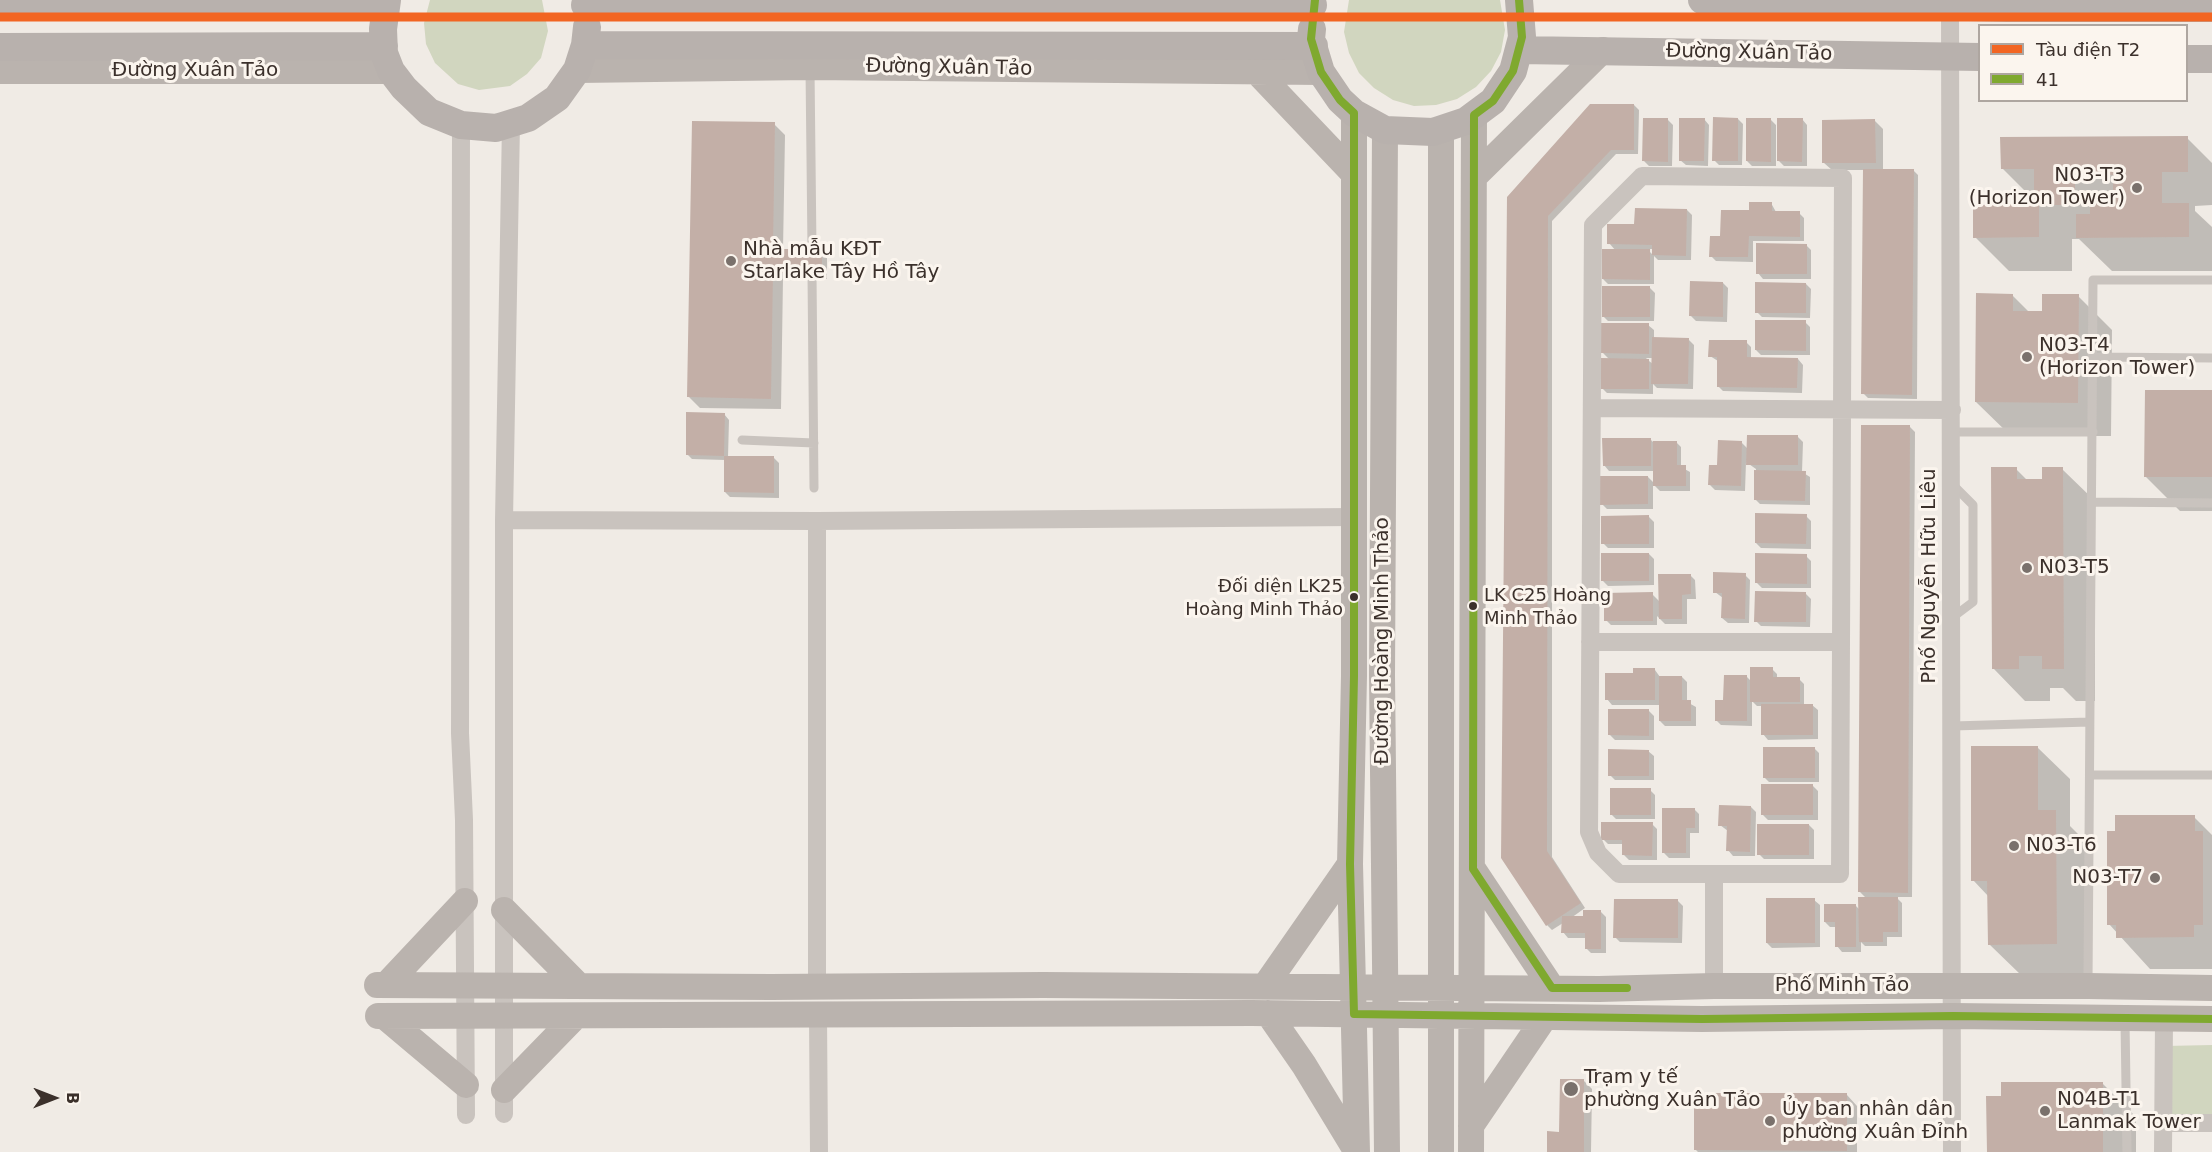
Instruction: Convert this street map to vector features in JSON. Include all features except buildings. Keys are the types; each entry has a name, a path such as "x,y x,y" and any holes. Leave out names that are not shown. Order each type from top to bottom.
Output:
{"main road":[{"path":"0,6 386,2 387,58 404,88 429,112 461,125 496,128 528,118 557,98 581,57 585,3 1314,2 1317,59 1340,100 1354,113 1385,130 1433,132 1466,122 1493,101 1500,91 1513,71 1522,37 1519,0"},
{"path":"1702,0 2212,8"},
{"name":"Đường Xuân Tảo","path":"0,47 387,58"},
{"name":"Đường Xuân Tảo","path":"1519,50 1978,57"},
{"path":"1474,177 1603,50"},
{"name":"Đường Xuân Tảo","path":"581,57 1317,59"},
{"name":"Đường Xuân Tảo","path":"581,57 810,66 1255,70 1317,59"},
{"name":"Đường Xuân Tảo","path":"0,71 387,58"},
{"path":"2188,59 2212,59"},
{"path":"1255,70 1354,174"},
{"name":"Đường Hoàng Minh Thảo","path":"1354,113 1354,676 1350,864 1357,1152"},
{"path":"1471,1152 1474,115"},
{"name":"Đường Hoàng Minh Thảo","path":"1385,130 1382,675 1387,1151"},
{"path":"1440,130 1442,869 1440,1152"},
{"path":"1354,676 1382,675"},
{"path":"1265,986 1350,864"},
{"path":"1442,869 1473,869"},
{"path":"1473,869 1552,988"},
{"name":"Phố Minh Tảo","path":"465,901 381,985 2212,988"},
{"path":"504,910 579,986"},
{"path":"1260,1013 1304,1065 1357,1152 1387,1151"},
{"name":"Phố Minh Tảo","path":"465,1085 381,1016 1260,1013 1702,1019 1953,1016 2212,1019"},
{"path":"504,1102 576,1016"},
{"path":"1471,1126 1545,1017"}],"street":[{"name":"Phố Nguyễn Hữu Liêu","path":"1951,3 1952,1152"},
{"path":"504,1102 504,520 511,123"},
{"path":"461,125 460,733 465,901 465,1115"},
{"path":"1642,176 1842,178 1842,410 1840,874 1619,874 1598,853 1588,832 1593,225 1642,176"},
{"path":"1592,408 1952,410"},
{"path":"504,520 817,521 1354,517"},
{"path":"817,521 817,986"},
{"path":"1590,642 1841,642"},
{"path":"1714,875 1714,986"},
{"path":"818,1015 819,1152"},
{"path":"2163,1152 2164,1020"},
{"path":"2163,1123 2212,1123"}],"lane":[{"path":"810,66 812,249"},
{"path":"812,274 814,488"},
{"path":"2088,986 2093,280 2212,280"},
{"path":"2093,357 2212,358"},
{"path":"1952,432 2093,432"},
{"path":"742,440 814,443"},
{"path":"2092,502 2212,503"},
{"path":"1953,726 2089,722"},
{"path":"2090,775 2212,775"},
{"path":"2125,1019 2127,1152"}],"green space":[{"path":"430,0 542,0 548,31 541,58 527,74 510,86 479,90 458,84 435,63 426,44 424,23"},
{"path":"1349,0 1500,0 1505,30 1501,52 1491,71 1476,87 1457,99 1436,105 1414,106 1393,100 1374,88 1359,73 1349,53 1344,32"},
{"path":"2212,1045 2212,1115 2165,1116 2165,1046"}],"metro line":[{"name":"T2","path":"0,17 2212,17"}],"transit line":[{"name":"41","path":"1315,0 1311,39 1321,72 1340,100 1354,113 1354,676 1350,864 1354,1014 1702,1019 1953,1016 2212,1019"},
{"name":"41","path":"1519,0 1522,37 1513,71 1493,101 1474,115 1473,869 1552,988 1627,988"}],"place":[{"name":"N03-T3 (Horizon Tower)","path":"2137,188"},
{"name":"Nhà mẫu KĐT Starlake Tây Hồ Tây","path":"731,261"},
{"name":"N03-T4 (Horizon Tower)","path":"2027,357"},
{"name":"N03-T5","path":"2027,568"},
{"name":"Đối diện LK25 Hoàng Minh Thảo","path":"1354,597"},
{"name":"LK C25 Hoàng Minh Thảo","path":"1473,606"},
{"name":"N03-T6","path":"2014,846"},
{"name":"N03-T7","path":"2155,878"},
{"name":"Trạm y tế phường Xuân Tảo","path":"1571,1089"},
{"name":"N04B-T1 Lanmak Tower","path":"2045,1111"},
{"name":"Ủy ban nhân dân phường Xuân Đỉnh","path":"1770,1121"}]}
